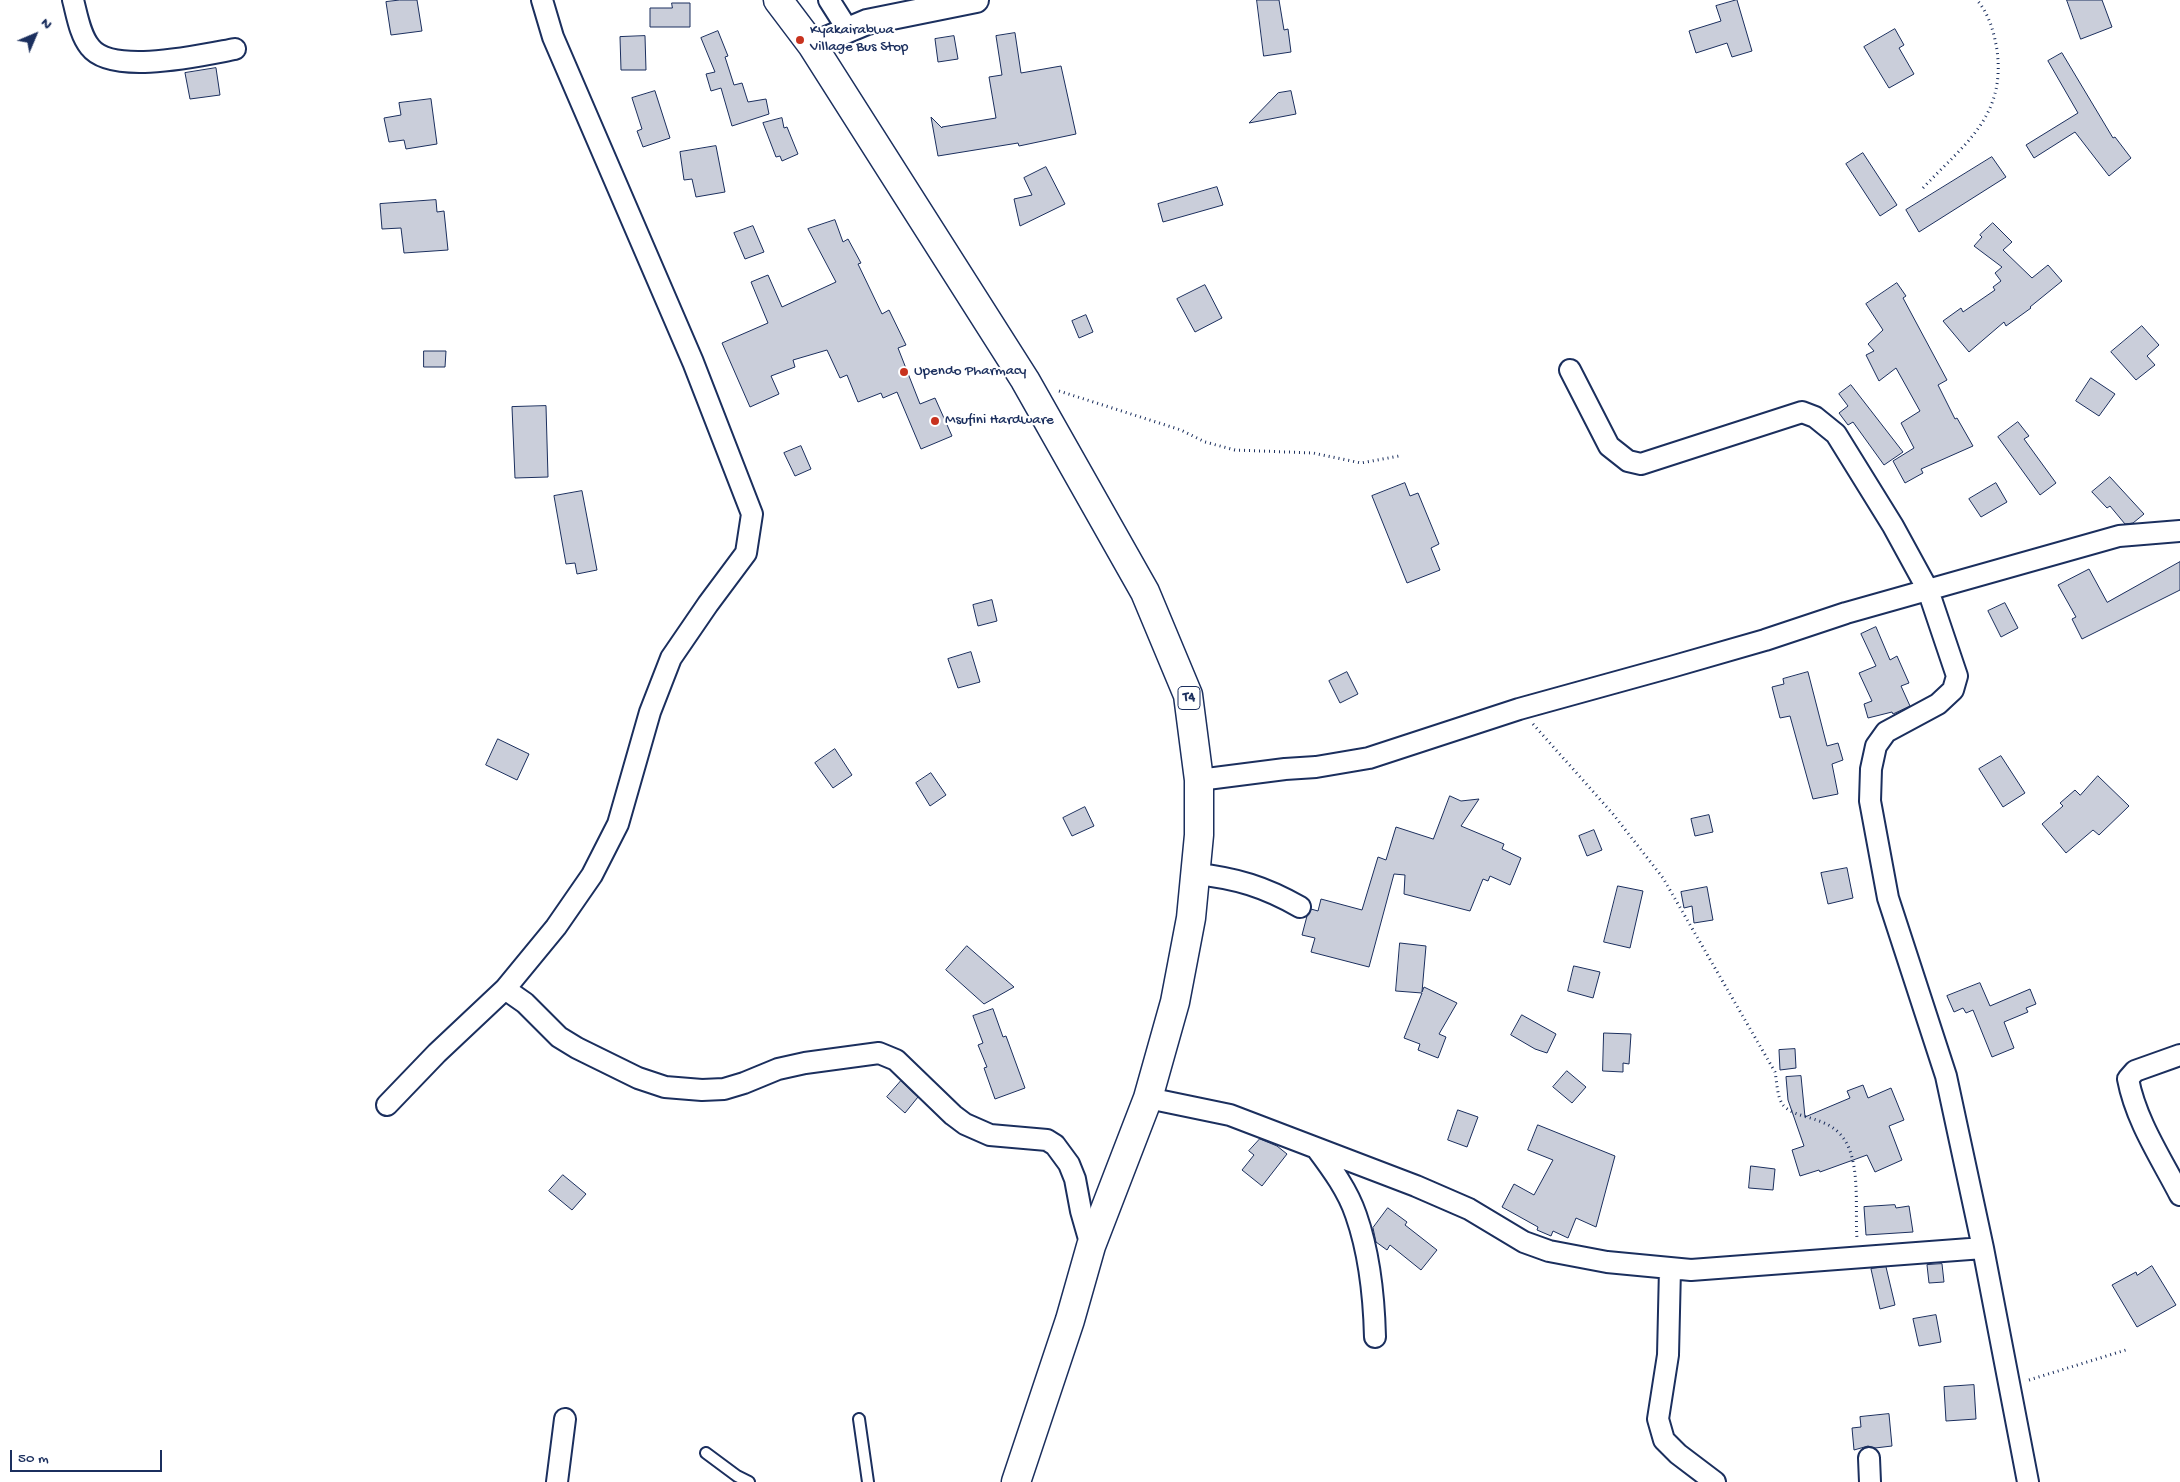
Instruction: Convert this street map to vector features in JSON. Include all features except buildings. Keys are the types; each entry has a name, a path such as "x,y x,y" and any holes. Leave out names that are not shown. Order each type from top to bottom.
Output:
{"highway":[{"name":"T4","path":"778,0 812,45 1025,380 1145,592 1188,695 1199,780 1199,835 1191,918 1175,1002 1148,1098 1091,1246 1070,1320 1016,1482"}],"street":[{"path":"74,0 86,40 90,47 104,58 150,61 184,58 235,49"},
{"path":"387,1105 437,1053 504,989 556,927 592,875 618,824 650,712 671,658 746,553 752,514 693,362 552,37 542,0"},
{"path":"829,0 848,30"},
{"path":"812,45 867,22 976,0"},
{"path":"1570,370 1610,446 1628,462 1642,464 1802,412 1815,417 1836,434 1893,526 1928,590 1957,676 1953,690 1938,704 1886,732 1876,746 1871,769 1870,801 1888,898 1946,1076 1983,1248 2028,1482"},
{"path":"1199,780 1316,767 1369,758 1519,709 1765,640 1846,613 2119,536 2180,530"},
{"path":"1196,874 1246,882 1275,893 1300,907"},
{"path":"504,989 525,1003 559,1036 576,1048 638,1078 665,1087 702,1090 724,1088 744,1083 778,1069 804,1063 879,1053 896,1060 952,1115 965,1124 990,1135 1046,1140 1055,1145 1069,1164 1075,1179 1081,1211 1091,1246"},
{"path":"2180,1055 2135,1071 2128,1080 2130,1094 2142,1124 2180,1195"},
{"path":"1148,1098 1230,1115 1368,1167 1469,1209 1524,1242 1549,1251 1607,1262 1691,1270 1859,1259 1983,1248"},
{"path":"1317,1149 1338,1178 1356,1214 1372,1277 1375,1337"},
{"path":"1670,1268 1668,1355 1658,1419 1664,1440 1678,1454 1715,1482"},
{"path":"557,1482 565,1419"},
{"path":"1869,1458 1870,1482"}],"lane":[{"path":"859,1420 868,1482"},
{"path":"706,1453 737,1476 750,1482"}],"path":[{"path":"1923,188 1979,129 1992,106 1997,86 1998,58 1991,24 1977,0"},
{"path":"1025,380 1181,430 1204,442 1235,450 1313,453 1361,463 1399,456"},
{"path":"1519,709 1614,814 1663,878 1774,1072 1780,1098 1784,1106 1790,1111 1826,1123 1836,1130 1846,1142 1855,1162 1855,1211 1859,1259"},
{"path":"2009,1386 2129,1349"}],"place":[{"name":"Kyakairabwa Village Bus Stop","path":"800,40"},
{"name":"Upendo Pharmacy","path":"904,372"},
{"name":"Msufini Hardware","path":"935,421"}]}
